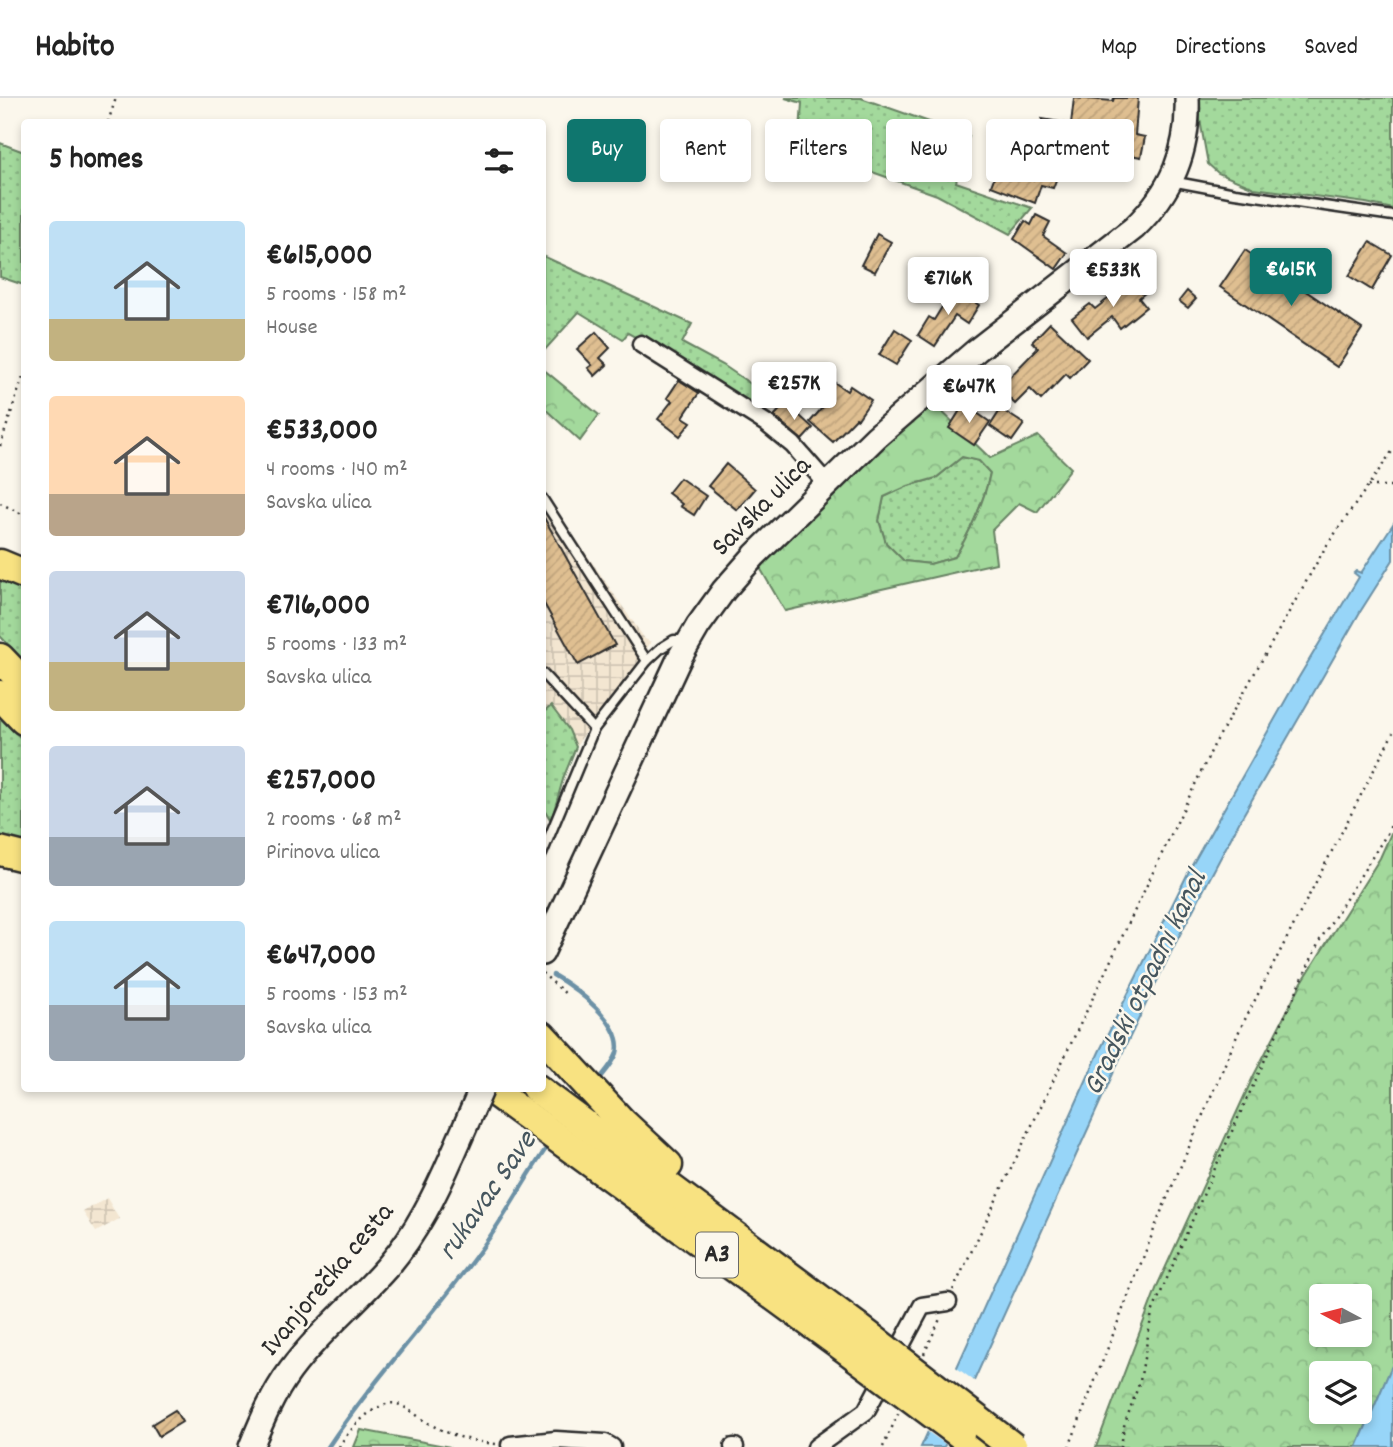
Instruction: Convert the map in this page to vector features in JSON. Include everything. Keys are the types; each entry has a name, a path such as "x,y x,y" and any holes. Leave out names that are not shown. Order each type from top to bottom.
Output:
{"highway":[{"path":"0,564 21,573"},
{"path":"0,658 21,680"},
{"path":"0,695 21,717"},
{"path":"0,851 21,857"},
{"path":"551,1045 615,1132"},
{"path":"479,1092 525,1119"},
{"name":"A3","path":"494,1092 525,1119 1013,1447"},
{"path":"543,1092 615,1132"},
{"name":"A3","path":"615,1132 651,1151 784,1258 796,1280 849,1336 976,1447"}],"main road":[{"name":"Savska ulica","path":"546,946 690,639 712,606 735,577 876,437 977,350 1151,212 1171,181 1185,138 1187,98"},
{"name":"Ivanjorečka cesta","path":"251,1447 266,1410 292,1369 389,1265 406,1242 424,1214 480,1092"}],"street":[{"path":"641,344 766,423 793,445 827,484"},
{"path":"816,1447 866,1411 922,1306 948,1302"},
{"path":"510,1445 556,1440 605,1443 612,1447"}],"lane":[{"path":"1171,181 1393,216"},
{"path":"546,504 647,661"},
{"path":"546,844 594,729 647,661 674,640 690,639"},
{"path":"546,677 594,729"}],"path":[{"path":"109,119 116,98"},
{"path":"0,446 21,383"},
{"path":"948,1302 1213,747 1325,548 1393,450"},
{"path":"1368,486 1393,486"},
{"path":"0,503 21,513"},
{"path":"1069,1447 1161,1212 1240,1029 1393,733"},
{"path":"1121,1447 1124,1426 1140,1381 1152,1313 1205,1189 1320,940 1393,820"},
{"path":"546,977 567,995"},
{"path":"339,1447 344,1437 377,1406 396,1404 434,1427 475,1442 510,1445"}],"shaded area":[{"path":"546,496 645,639 651,642 627,680 587,729 576,747 569,730 551,706 546,711"},
{"path":"107,1198 119,1219 96,1232 83,1212"}],"green space":[{"path":"785,98 861,98 921,119 886,119 886,177 872,172 872,119 801,119 802,103"},
{"path":"1200,98 1393,98 1393,209 1254,188 1218,173 1208,164 1200,120"},
{"path":"0,143 21,151 21,284 0,277"},
{"path":"900,182 956,182 1032,208 1010,234 937,195"},
{"path":"546,257 692,324 682,343 723,365 770,397 759,415 675,359 628,333 623,339 579,312 546,349"},
{"path":"546,371 599,415 580,441 546,410"},
{"path":"931,401 990,458 1038,436 1071,468 1037,512 1019,503 992,530 996,563 785,611 756,561","holes":["962,457 979,461 990,473 976,516 955,557 930,564 904,561 886,543 879,521 884,497 936,478"]},
{"path":"962,457 979,461 990,473 981,506 961,547 955,557 930,564 904,561 886,543 879,520 884,497 936,478"},
{"path":"0,574 21,584 21,658 0,636"},
{"path":"551,706 569,730 576,747 551,821 546,812 546,710"},
{"path":"0,718 21,738 21,844 0,839"},
{"path":"1393,829 1393,1364 1372,1412 1372,1361 1309,1361 1309,1424 1367,1424 1357,1447 1096,1447 1158,1284 1253,1077 1302,982 1380,858"},
{"path":"361,1430 450,1447 354,1447"}],"water":[{"name":"Gradski otpadni kanal","path":"1393,524 1393,560 1360,612 1242,817 1175,944 1126,1045 944,1447 921,1447 1099,1052 1191,867 1359,577 1354,573 1361,573"},
{"path":"1393,1364 1393,1447 1357,1447 1367,1424 1372,1424 1372,1412"}],"pier":[{"path":"953,1365 977,1383 948,1446 925,1430"}],"building":[{"path":"1074,98 1113,101 1114,98 1138,98 1135,135 1145,137 1141,157 1134,156 1134,119 1072,119"},
{"path":"992,182 1055,182 1053,188 1041,185 1035,203 991,186"},
{"path":"1036,215 1050,222 1043,236 1067,253 1056,269 1014,239 1025,221 1031,225"},
{"path":"877,234 891,242 875,272 861,265"},
{"path":"1370,242 1392,255 1372,290 1349,276"},
{"path":"1245,250 1362,329 1337,367 1220,287"},
{"path":"949,264 960,270 954,282 943,275"},
{"path":"1136,277 1147,291 1139,298 1146,307 1120,328 1112,317 1087,337 1072,318 1090,304 1095,309"},
{"path":"953,289 979,305 967,324 955,316 935,346 918,335 929,317 934,320"},
{"path":"1187,291 1196,299 1188,308 1179,301"},
{"path":"1050,323 1088,359 1070,378 1066,374 1041,400 1030,389 1015,404 999,388 1038,348 1032,342"},
{"path":"895,329 912,340 896,365 879,355"},
{"path":"596,332 610,348 600,358 607,365 595,376 588,368 592,365 577,349"},
{"path":"828,378 847,391 850,386 871,400 858,419 833,442 810,422 829,400 819,392"},
{"path":"679,380 699,393 683,417 691,422 680,436 658,419 672,401 667,398"},
{"path":"786,403 813,428 802,440 774,416"},
{"path":"964,404 990,422 974,445 949,428"},
{"path":"1001,409 1024,424 1012,441 990,426"},
{"path":"726,464 755,489 737,510 708,486"},
{"path":"680,478 706,496 694,515 680,506 682,504 668,493"},
{"path":"546,521 615,645 578,665 546,607"},
{"path":"175,1410 182,1422 159,1436 152,1424"}],"waterway":[{"name":"rukavac Save","path":"553,975 585,997 613,1030 617,1053 598,1081"},
{"name":"rukavac Save","path":"328,1447 470,1265 550,1143"}]}
